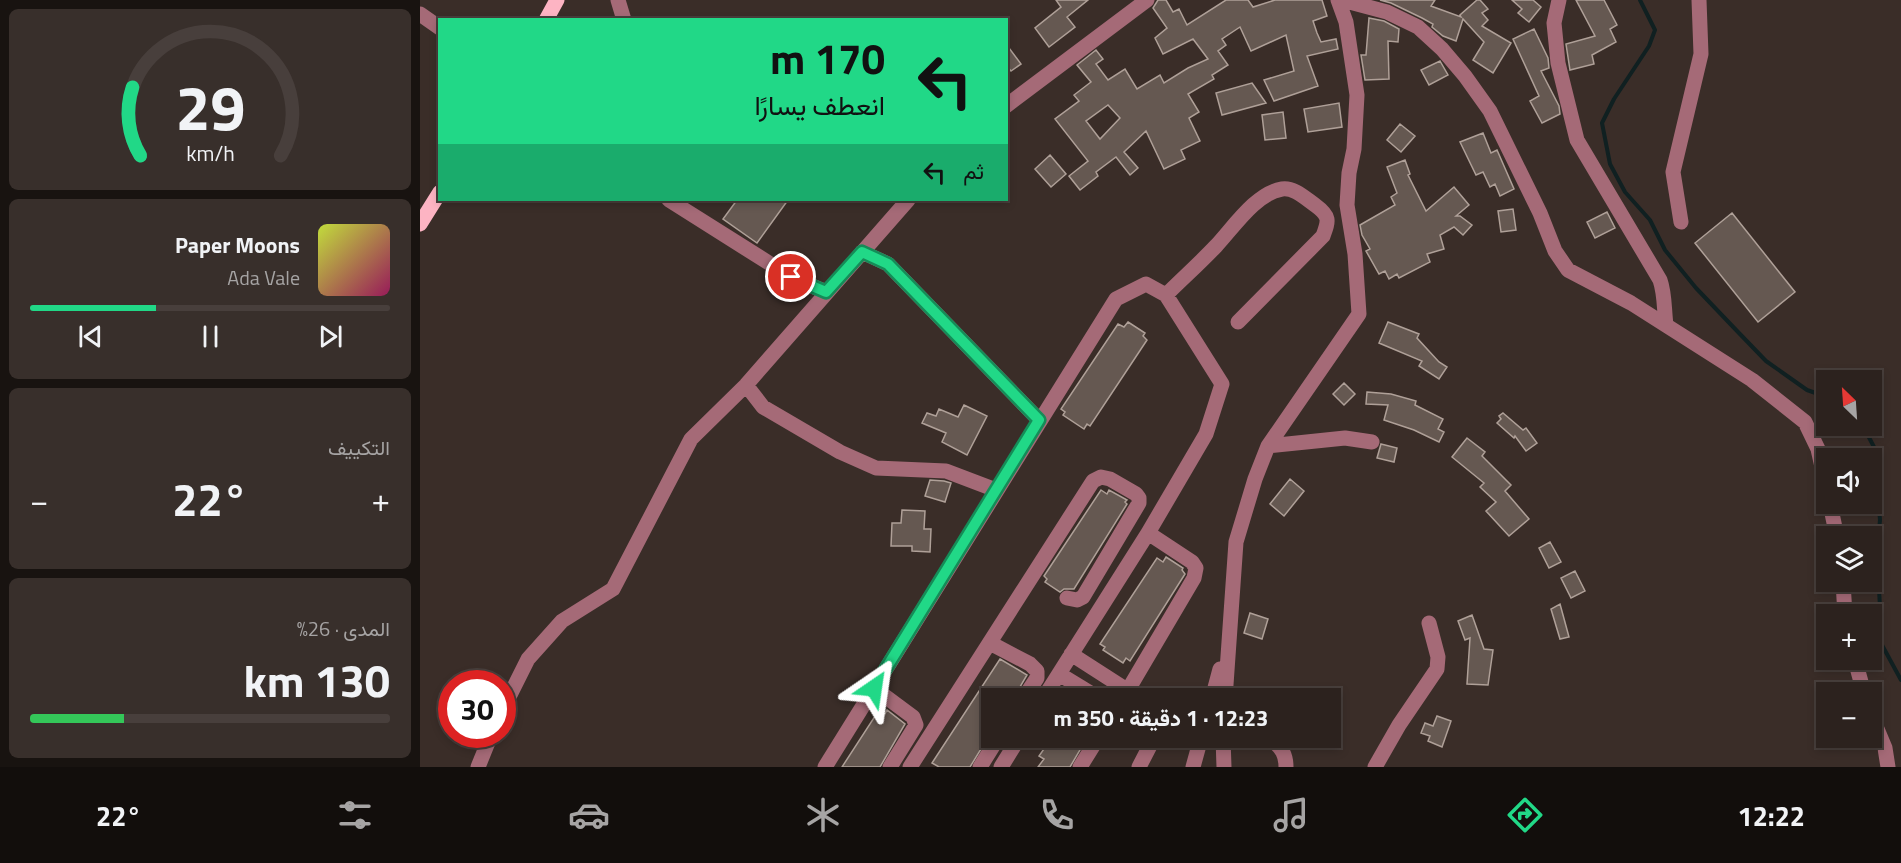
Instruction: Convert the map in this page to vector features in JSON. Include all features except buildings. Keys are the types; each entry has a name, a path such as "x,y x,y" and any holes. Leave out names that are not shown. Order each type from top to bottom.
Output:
{"main road":[{"path":"547,18 557,0"},
{"path":"420,224 438,195"}],"street":[{"path":"618,0 623,18"},
{"path":"1008,104 1147,0"},
{"path":"1226,688 1236,543 1255,479 1268,446 1359,314 1355,254 1347,205 1349,173 1354,149 1357,95 1350,41 1340,0 1387,12 1418,27 1442,49 1465,76 1490,111 1540,213 1555,251 1569,270 1631,303 1752,380 1805,422 1818,448"},
{"path":"1559,0 1554,23 1558,63 1577,140 1660,280 1664,292 1666,325"},
{"path":"1681,222 1673,172 1701,54 1699,0"},
{"path":"420,14 438,27"},
{"path":"1166,295 1254,205 1270,193 1284,189 1300,194 1325,212 1328,222 1323,236 1238,322"},
{"path":"671,201 791,277 826,292"},
{"path":"516,683 528,659 562,621 613,589 691,439 746,384 907,201"},
{"path":"862,252 888,264 1039,420"},
{"path":"825,767 1116,299 1146,284 1166,295 1221,384 1206,434 1148,533 1050,688"},
{"path":"746,384 763,407 840,452 876,468 946,471 996,490"},
{"path":"1268,446 1345,438 1372,442"},
{"path":"910,767 1093,481 1101,477 1110,479 1136,494 1139,503 1083,597 1077,600 1067,598"},
{"path":"1129,688 1194,578 1196,568 1192,562 1148,533"},
{"path":"1375,767 1399,725 1437,669 1438,657 1429,623"},
{"path":"1215,688 1229,638"},
{"path":"990,643 1030,664 1037,671 1037,678 1030,688"},
{"path":"1071,654 1125,688"},
{"path":"1059,674 1082,688"},
{"path":"874,688 913,717 916,725 890,767"},
{"path":"1882,741 1888,767"},
{"path":"478,767 484,748"},
{"path":"980,767 992,748"},
{"path":"1002,767 1013,748"},
{"path":"1080,767 1092,748"},
{"path":"1139,767 1149,748"},
{"path":"1192,767 1198,748"},
{"path":"1223,748 1224,767"},
{"path":"1281,748 1286,759 1286,767"}],"waterway":[{"path":"1640,0 1655,30 1649,46 1614,99 1602,123 1610,164 1625,192 1650,220 1665,250 1696,288 1766,361 1807,390 1816,393"},
{"path":"1868,436 1874,447 1880,520 1877,551 1882,645 1901,680"}],"route":[{"path":"791,277 826,292 862,252 888,264 1039,420 874,688"}]}
